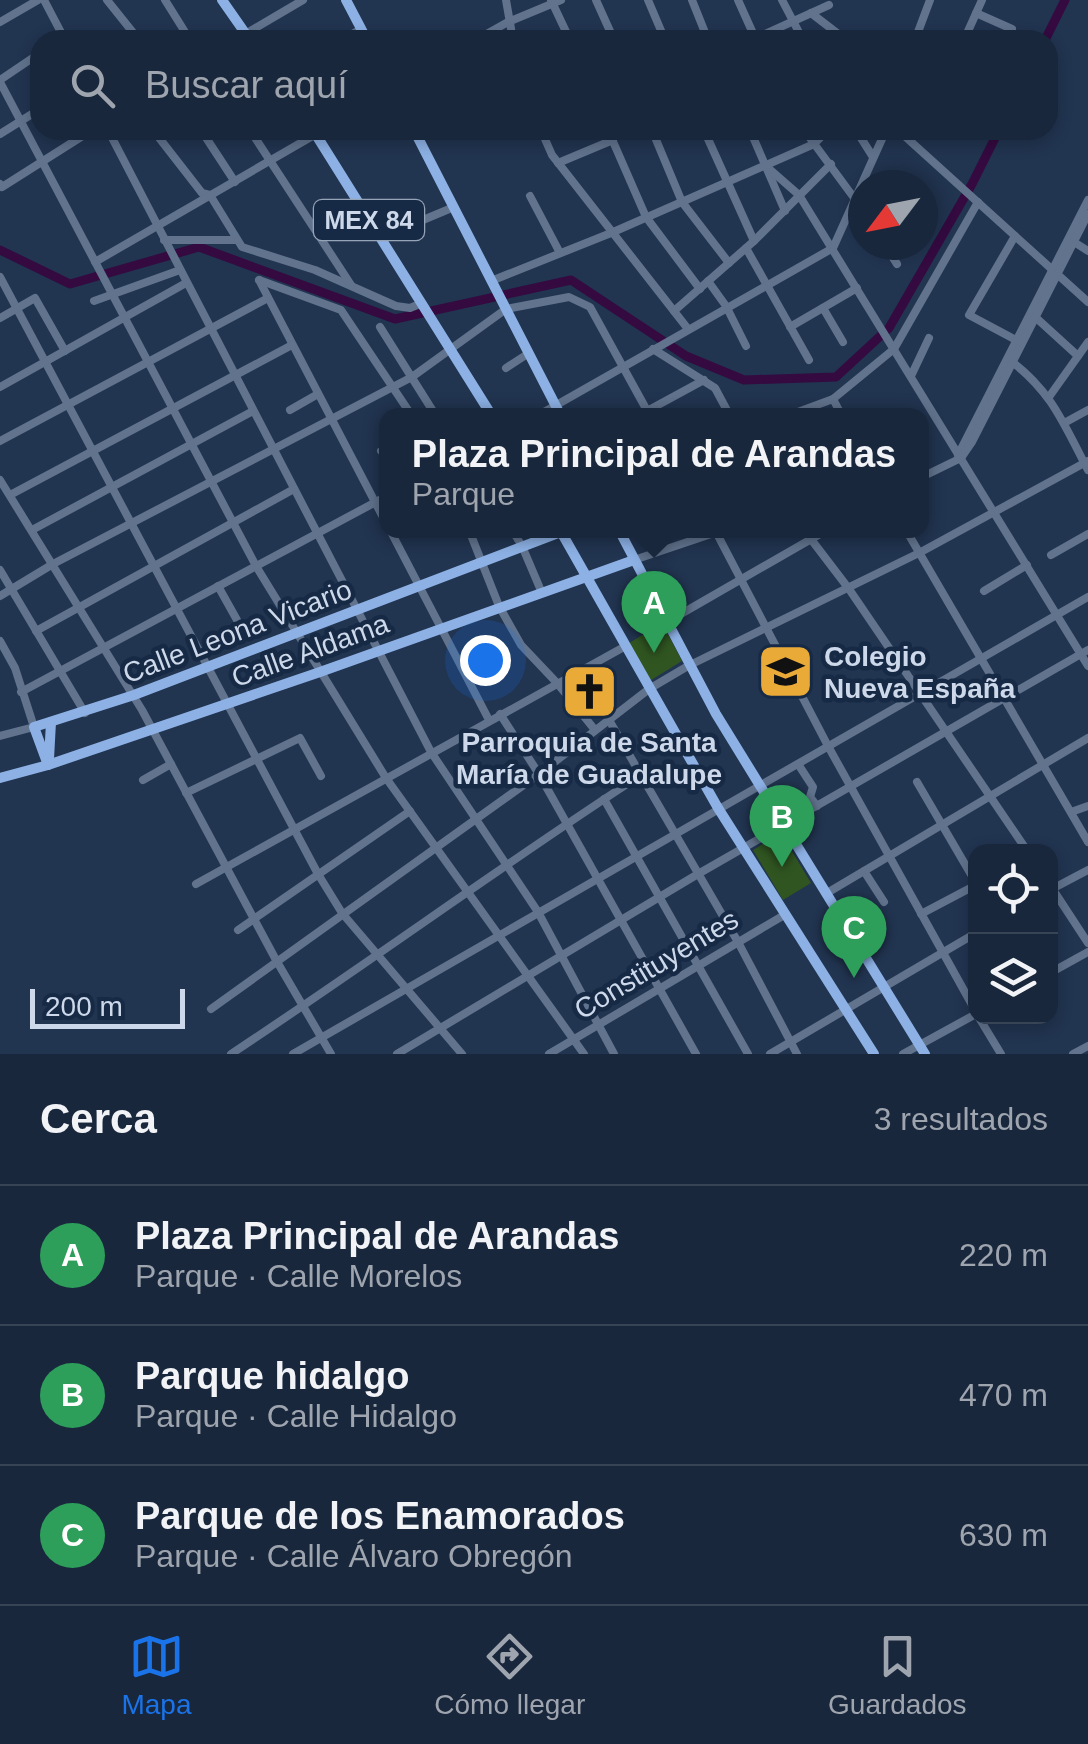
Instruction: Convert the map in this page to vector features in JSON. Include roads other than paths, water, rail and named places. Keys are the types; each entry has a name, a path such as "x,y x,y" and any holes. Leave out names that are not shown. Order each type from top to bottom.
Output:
{"main road":[{"path":"222,0 243,30"},
{"path":"346,0 362,30"},
{"name":"MEX 84","path":"322,140 487,408"},
{"name":"MEX 84","path":"419,140 556,408"},
{"name":"Calle Leona Vicario","path":"34,727 85,713 207,668 543,538"},
{"path":"566,538 718,808 874,1054"},
{"path":"622,538 688,666 922,1050"},
{"name":"Calle Aldama","path":"0,778 320,672 634,560"},
{"path":"48,765 51,722"},
{"path":"34,727 48,765"}],"street":[{"path":"0,22 41,0 57,30"},
{"path":"108,0 130,30"},
{"path":"165,0 184,30"},
{"path":"256,30 286,4 303,0"},
{"path":"506,0 510,30"},
{"path":"596,0 610,30"},
{"path":"648,0 661,30"},
{"path":"692,0 704,30"},
{"path":"738,0 750,30"},
{"path":"782,0 796,30"},
{"path":"919,30 930,0"},
{"path":"968,30 982,0"},
{"path":"494,30 555,1 566,30"},
{"path":"775,30 829,5"},
{"path":"811,13 833,30"},
{"path":"976,13 1012,29"},
{"path":"30,59 0,81 30,139"},
{"path":"0,134 30,116"},
{"path":"31,140 256,566 320,672 386,778 584,1054"},
{"path":"1,185 74,140"},
{"path":"113,140 431,752 538,912 614,1054"},
{"path":"161,140 202,193 210,196 239,244"},
{"path":"208,140 235,182"},
{"path":"257,140 351,286"},
{"path":"96,264 304,140"},
{"path":"546,140 558,163 688,329"},
{"path":"558,163 613,140 646,217 700,289"},
{"path":"656,140 682,202 729,263"},
{"path":"708,140 754,240"},
{"path":"755,140 785,211"},
{"path":"811,140 848,188"},
{"path":"492,282 818,140"},
{"path":"862,140 873,157"},
{"path":"867,170 881,140"},
{"path":"909,140 1088,302"},
{"path":"674,311 746,248 831,164"},
{"path":"766,165 799,194 958,457 1084,652 1088,666"},
{"path":"530,196 560,253"},
{"path":"929,473 958,457 972,442 1088,200"},
{"path":"808,408 833,399 894,348 977,201"},
{"path":"380,238 454,207"},
{"path":"562,408 674,336 832,248 848,213"},
{"path":"1054,272 1088,214"},
{"path":"1016,236 969,315 1016,340"},
{"path":"165,242 239,244 396,306 423,306"},
{"path":"1074,242 1088,251"},
{"path":"746,248 809,360"},
{"path":"894,260 897,264"},
{"path":"94,301 179,269"},
{"path":"0,276 318,874 342,914 462,1054"},
{"path":"379,510 259,280 341,310 407,408"},
{"path":"2,382 186,282"},
{"path":"708,282 726,306 746,346"},
{"path":"790,326 857,288"},
{"path":"0,318 35,298 65,350"},
{"path":"0,441 268,298"},
{"path":"0,596 412,377 503,305 580,299 590,307 645,408"},
{"path":"823,308 842,342"},
{"path":"1009,360 1016,340 1033,315"},
{"path":"1033,315 1078,356"},
{"path":"380,326 431,408"},
{"path":"911,376 929,338"},
{"path":"1049,398 1088,342"},
{"path":"10,495 292,345"},
{"path":"656,347 716,388 726,408"},
{"path":"506,368 529,353"},
{"path":"211,1009 539,774 649,689 1087,465 1049,398 1033,378 1009,360"},
{"path":"656,408 704,380"},
{"path":"290,410 318,394"},
{"path":"833,399 838,408"},
{"path":"1066,422 1088,410"},
{"path":"32,530 253,411"},
{"path":"0,480 134,695 331,1054"},
{"path":"36,631 294,489"},
{"path":"21,692 379,500"},
{"path":"1051,556 1088,534"},
{"path":"393,538 489,720"},
{"path":"472,538 520,645 595,730"},
{"path":"517,538 542,593"},
{"path":"634,560 700,538"},
{"path":"721,538 828,746 968,999"},
{"path":"666,622 815,538"},
{"path":"911,538 1088,842"},
{"path":"812,540 1023,844"},
{"path":"984,592 1027,565"},
{"path":"0,570 85,713"},
{"path":"218,586 237,620"},
{"path":"293,1054 1088,598"},
{"path":"0,641 15,668 34,727 0,736"},
{"path":"196,884 624,647"},
{"path":"397,1054 698,874 1084,652"},
{"path":"500,714 539,774 696,1054"},
{"path":"609,720 738,942 796,1054"},
{"path":"186,793 300,738 320,776"},
{"path":"827,893 1088,738"},
{"path":"143,780 171,764"},
{"path":"798,764 813,787 810,796 817,806"},
{"path":"231,1054 504,864 641,775"},
{"path":"918,782 968,870"},
{"path":"604,798 748,1054"},
{"path":"1071,812 1088,806"},
{"path":"238,930 410,812"},
{"path":"1058,885 1088,870"},
{"path":"864,871 884,902"},
{"path":"921,914 968,888"},
{"path":"1058,898 1088,943"},
{"name":"Constituyentes","path":"549,1054 786,914"},
{"path":"770,1054 974,934"},
{"path":"1058,968 1088,952"},
{"path":"903,1054 922,1050 968,1019"},
{"path":"982,1024 1000,1054"},
{"path":"1073,1054 1088,1046"}],"waterway":[{"path":"1050,30 1065,0"},
{"path":"0,250 70,284 199,247 395,319 571,280 686,356 744,380 836,377 889,328 994,140"}],"place":[{"name":"Plaza Principal de Arandas","path":"654,653"},
{"name":"Colegio Nueva España","path":"785,672"},
{"name":"Parroquia de Santa María de Guadalupe","path":"589,691"},
{"name":"Parque hidalgo","path":"782,867"},
{"name":"Parque de los Enamorados","path":"854,978"}]}
